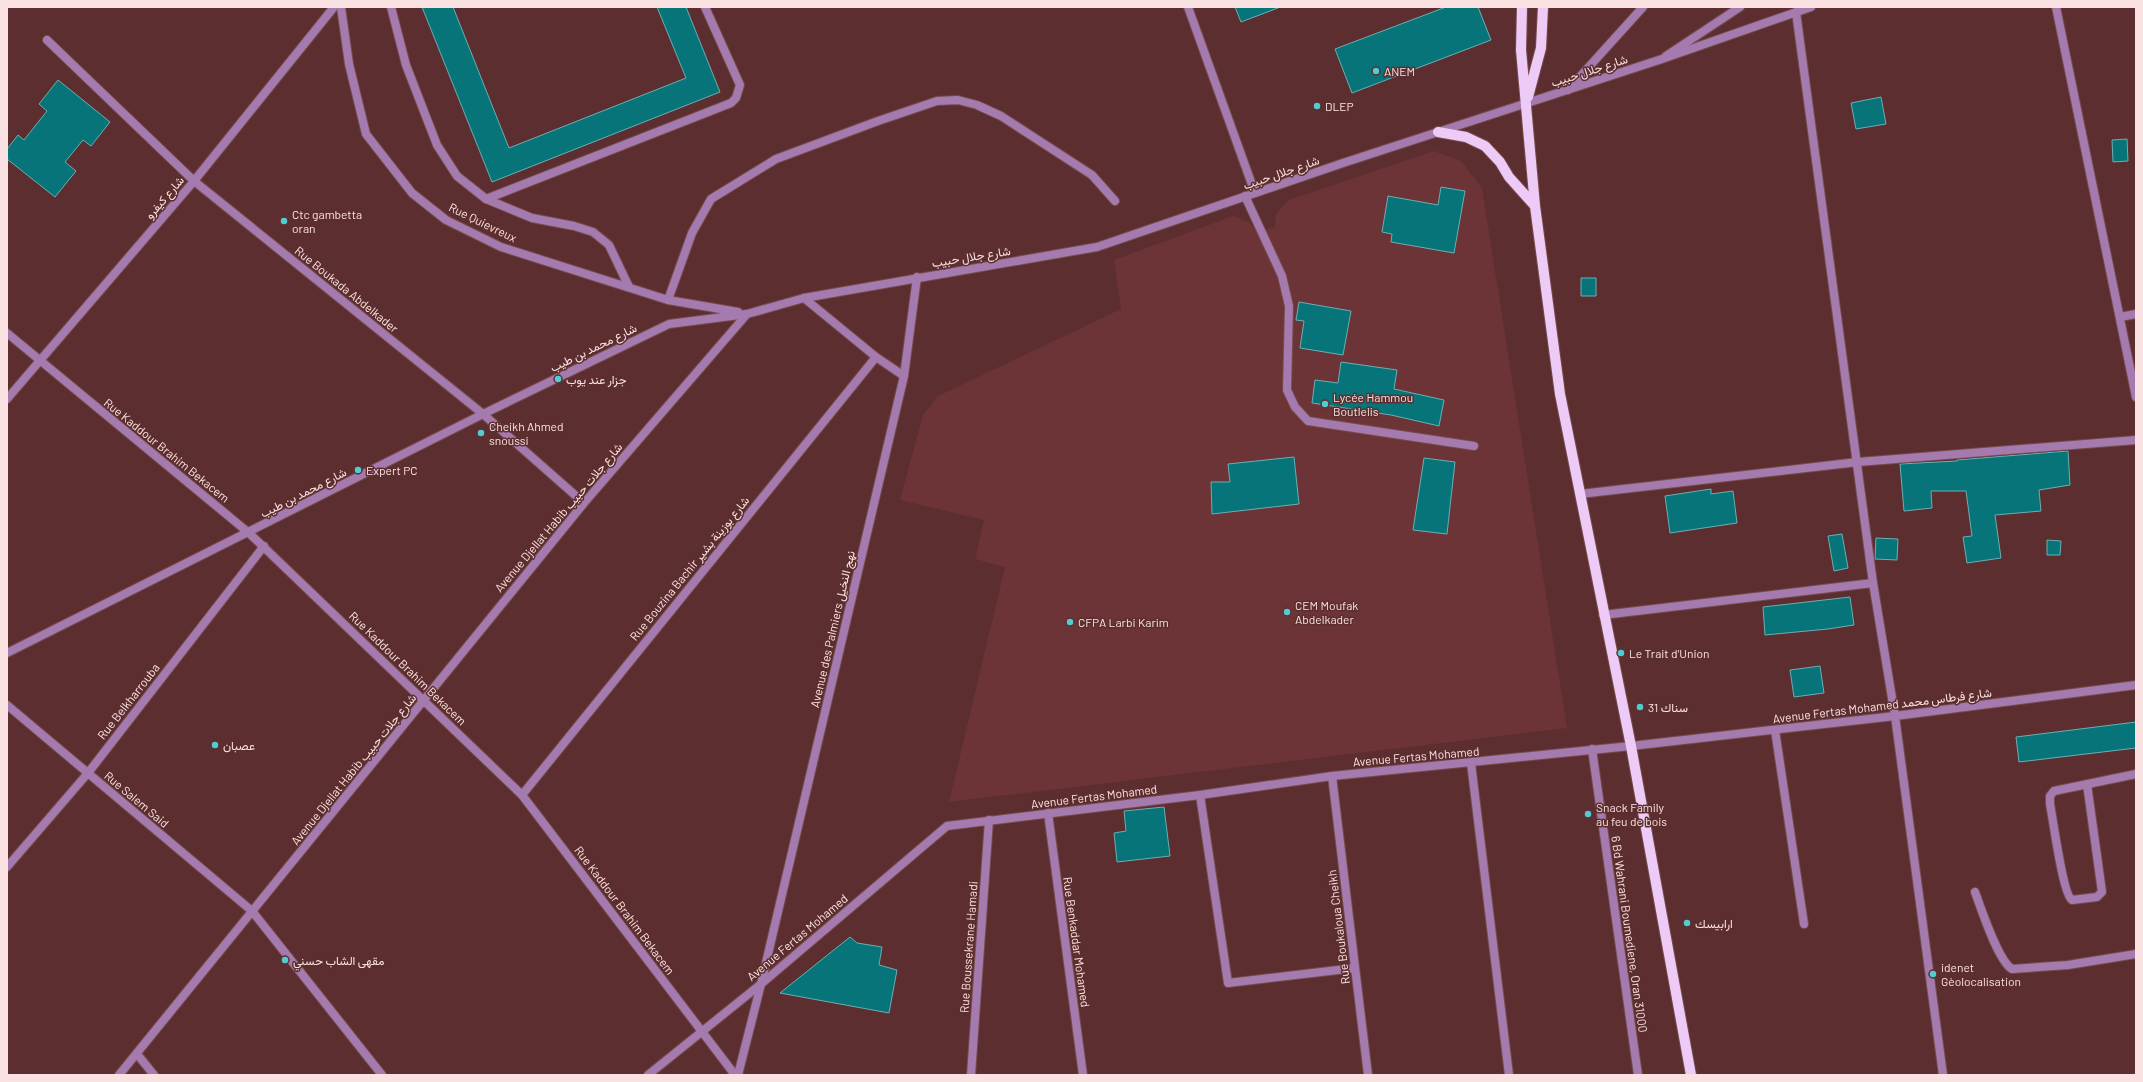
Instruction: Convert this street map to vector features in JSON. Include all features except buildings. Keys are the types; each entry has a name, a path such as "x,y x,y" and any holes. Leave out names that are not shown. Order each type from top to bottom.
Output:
{"main road":[{"path":"1522,7 1521,50 1527,102 1535,206 1560,394 1630,746 1691,1075"},
{"path":"1527,102 1541,48 1543,7"},
{"path":"1438,132 1466,137 1485,146 1500,162 1509,177 1535,206"}],"street":[{"name":"شارع كيفرو","path":"7,399 194,181 334,7"},
{"name":"Rue Quievreux","path":"341,7 349,64 366,134 412,193 446,220 501,247 629,288 668,300 747,314"},
{"path":"391,7 406,65 437,145 457,176 486,199 532,218 574,226 593,232 609,245 629,288"},
{"path":"486,199 731,103 736,98 740,85 705,7"},
{"path":"1188,7 1255,193"},
{"path":"1568,90 1642,7"},
{"path":"1662,59 1740,7"},
{"name":"شارع جلال حبيب","path":"747,314 804,298 917,277 1097,247 1527,102 1662,59 1811,7"},
{"path":"2056,7 2090,179 2136,397"},
{"path":"1796,12 1858,462 1873,583 1895,716 1943,1075"},
{"name":"Rue Boukada Abdelkader","path":"47,40 194,181 483,414 584,503"},
{"path":"668,300 692,233 711,199 776,159 878,120 937,101 958,100 977,105 1001,116 1092,175 1115,201"},
{"path":"1246,196 1282,276 1289,306 1287,390 1295,407 1308,421 1474,446"},
{"name":"Avenue des Palmiers نهج النخيل","path":"736,1075 761,984 904,376 917,277"},
{"path":"804,298 876,357 904,376"},
{"name":"شارع محمد بن طيب","path":"7,652 250,532 483,414 669,324 747,314"},
{"name":"Avenue Djellat Habib شارع جلات حبيب","path":"119,1075 584,503 747,314"},
{"path":"2120,317 2136,314"},
{"name":"Rue Kaddour Brahim Bekacem","path":"7,333 39,361 250,532 522,795 736,1075"},
{"name":"Rue Bouzina Bachir شارع بوزينة بشير","path":"522,795 876,357"},
{"path":"1580,494 1858,462 2136,440"},
{"name":"Rue Belkharrouba","path":"7,866 88,773 264,546"},
{"path":"1603,615 1873,583"},
{"name":"Avenue Fertas Mohamed شارع فرطاس محمد","path":"1630,746 1895,716 2136,685"},
{"name":"Rue Salem Said","path":"7,705 252,911 382,1075"},
{"path":"1775,730 1804,924"},
{"name":"Avenue Fertas Mohamed","path":"648,1075 761,984 948,826 1200,795 1332,776 1630,746"},
{"name":"6 Bd Wahrani Boumediene, Oran 31000","path":"1592,749 1638,1075"},
{"path":"1471,763 1509,1075"},
{"path":"2087,784 2102,892 2097,897 2086,900 2072,900 2067,896 2050,801 2054,791 2087,784 2136,774"},
{"name":"Rue Boukaloua Cheikh","path":"1332,776 1368,1075"},
{"path":"1200,795 1228,983 1355,968"},
{"name":"Rue Benkaddar Mohamed","path":"1048,813 1083,1075"},
{"name":"Rue Boussekrane Hamadi","path":"971,1075 989,820"},
{"path":"1975,892 1995,942 2006,964 2012,969 2068,966 2136,954"},
{"path":"137,1054 154,1075"}],"shaded area":[{"path":"1434,151 1461,161 1482,188 1567,728 949,802 1005,567 975,559 984,520 900,500 923,415 938,396 1121,309 1114,260 1233,216 1250,223 1258,233 1275,227 1276,214 1289,200"}],"place":[{"name":"ANEM","path":"1376,71"},
{"name":"DLEP","path":"1317,106"},
{"name":"Ctc gambetta oran","path":"284,221"},
{"name":"جزار عند يوب","path":"558,379"},
{"name":"Lycée Hammou Boutlelis","path":"1325,404"},
{"name":"Cheikh Ahmed snoussi","path":"481,433"},
{"name":"Expert PC","path":"358,470"},
{"name":"CEM Moufak Abdelkader","path":"1287,612"},
{"name":"CFPA Larbi Karim","path":"1070,622"},
{"name":"Le Trait d'Union","path":"1621,653"},
{"name":"سناك 31","path":"1640,707"},
{"name":"عصبان","path":"215,745"},
{"name":"Snack Family au feu de bois","path":"1588,814"},
{"name":"ارابيسك","path":"1687,923"},
{"name":"مقهى الشاب حسني","path":"285,960"},
{"name":"idenet Gèolocalisation","path":"1933,974"}]}
